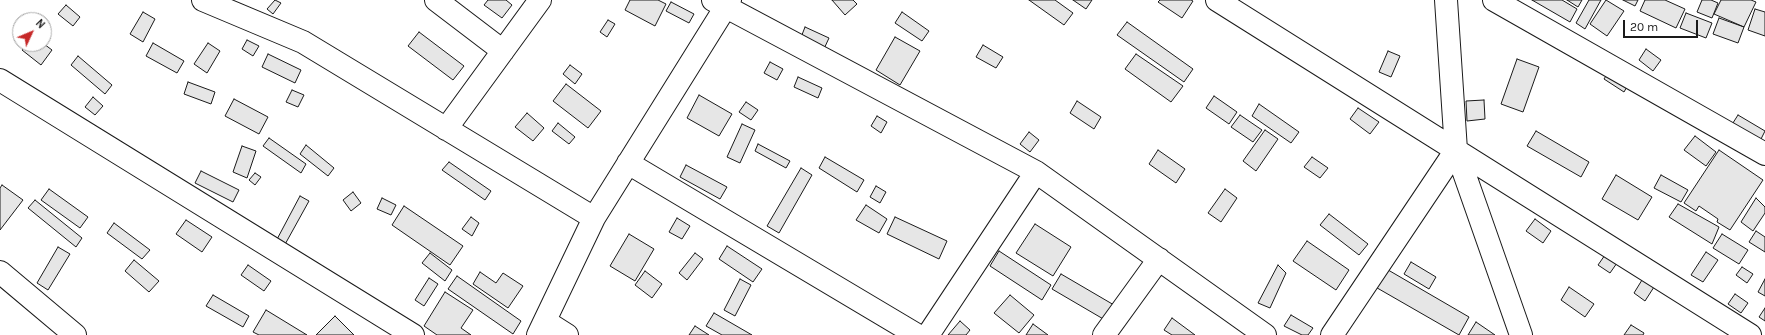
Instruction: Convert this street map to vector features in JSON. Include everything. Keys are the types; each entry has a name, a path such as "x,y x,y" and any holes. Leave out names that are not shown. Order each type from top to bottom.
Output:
{"street":[{"path":"203,0 303,42 594,218"},
{"path":"436,0 503,51"},
{"path":"446,129 540,0"},
{"path":"1217,0 1750,335"},
{"path":"1446,0 1456,150 1521,335"},
{"path":"1494,0 1765,154"},
{"path":"568,335 542,328 594,218 723,2 1036,172 1265,335"},
{"path":"0,80 413,335"},
{"path":"1332,335 1456,150"},
{"path":"628,162 917,335"},
{"path":"928,335 1036,172"},
{"path":"1104,335 1159,260"},
{"path":"0,272 75,335"}],"building":[{"path":"275,0 281,3 273,14 267,9"},
{"path":"488,0 506,0 512,5 502,18 484,5"},
{"path":"630,0 658,0 666,4 655,26 625,10"},
{"path":"832,0 853,0 857,4 845,15"},
{"path":"1029,0 1055,0 1073,13 1064,25"},
{"path":"1073,0 1092,0 1086,9"},
{"path":"1160,0 1193,1 1182,18 1158,2"},
{"path":"1532,0 1562,0 1577,9 1570,22"},
{"path":"1567,0 1582,0 1578,7"},
{"path":"1589,0 1601,0 1585,29 1576,23"},
{"path":"1606,0 1624,11 1607,36 1590,24"},
{"path":"1623,0 1638,0 1635,6"},
{"path":"1645,0 1665,0 1685,9 1676,28 1640,11"},
{"path":"1702,0 1711,0 1718,3 1712,18 1697,12"},
{"path":"1721,0 1751,0 1756,2 1744,27 1714,14"},
{"path":"671,2 694,14 689,23 666,11"},
{"path":"66,5 80,17 73,26 58,14"},
{"path":"1755,9 1765,12 1765,36 1748,30"},
{"path":"143,12 155,19 143,42 130,34"},
{"path":"902,12 929,31 922,41 895,23"},
{"path":"1686,13 1712,23 1706,38 1680,28"},
{"path":"1719,18 1744,27 1738,43 1713,34"},
{"path":"608,20 615,24 607,37 600,32"},
{"path":"1127,22 1193,69 1184,82 1117,35"},
{"path":"805,27 829,38 823,51 800,40"},
{"path":"419,32 464,66 453,80 408,46"},
{"path":"895,37 920,51 900,85 876,70"},
{"path":"247,40 259,46 253,56 242,49"},
{"path":"153,43 184,61 177,73 146,56"},
{"path":"208,43 220,51 207,73 194,64"},
{"path":"983,45 1003,57 996,68 976,57"},
{"path":"1646,49 1661,60 1653,71 1639,60"},
{"path":"1388,51 1400,56 1391,77 1379,72"},
{"path":"25,52 51,52 41,65"},
{"path":"268,54 301,70 295,83 262,67"},
{"path":"1136,54 1183,86 1171,102 1125,69"},
{"path":"78,56 112,85 105,94 71,65"},
{"path":"1517,59 1539,67 1523,112 1501,104"},
{"path":"770,62 783,69 777,80 764,73"},
{"path":"570,65 582,74 575,84 563,74"},
{"path":"1609,71 1629,83 1624,92 1604,79"},
{"path":"798,77 822,88 818,98 794,87"},
{"path":"188,82 215,92 211,104 184,94"},
{"path":"566,84 601,111 588,128 553,101"},
{"path":"292,90 304,95 298,107 286,102"},
{"path":"699,95 732,114 719,136 687,118"},
{"path":"1214,96 1237,112 1229,124 1206,108"},
{"path":"93,97 103,106 95,115 85,107"},
{"path":"234,99 268,117 259,134 225,116"},
{"path":"1484,100 1485,119 1467,121 1466,101"},
{"path":"1077,101 1101,117 1094,129 1070,113"},
{"path":"746,102 758,110 751,120 739,112"},
{"path":"1259,104 1299,132 1291,143 1252,116"},
{"path":"1358,108 1379,122 1370,134 1350,119"},
{"path":"527,113 544,128 533,141 515,127"},
{"path":"1240,115 1262,130 1253,142 1231,127"},
{"path":"1738,115 1765,131 1759,143 1731,126"},
{"path":"877,116 887,122 881,133 871,126"},
{"path":"558,123 575,137 569,144 552,131"},
{"path":"742,124 755,130 740,163 727,157"},
{"path":"1265,130 1278,139 1256,171 1243,161"},
{"path":"1536,131 1589,162 1581,177 1527,146"},
{"path":"1029,132 1039,140 1030,152 1020,144"},
{"path":"1695,136 1716,152 1706,166 1684,150"},
{"path":"269,138 306,164 301,173 263,146"},
{"path":"758,144 790,161 786,168 755,151"},
{"path":"306,145 334,168 328,176 300,154"},
{"path":"242,146 256,151 247,178 233,172"},
{"path":"1158,150 1185,169 1176,183 1149,164"},
{"path":"1719,150 1763,180 1730,230 1717,222 1718,219 1699,206 1696,211 1684,203"},
{"path":"825,157 864,180 857,192 819,168"},
{"path":"1312,157 1328,168 1320,178 1304,167"},
{"path":"449,162 491,191 485,200 442,170"},
{"path":"686,165 727,187 720,199 680,177"},
{"path":"801,168 812,175 779,233 767,226"},
{"path":"201,171 239,190 233,202 195,183"},
{"path":"255,173 261,177 255,185 249,180"},
{"path":"1616,175 1652,197 1638,220 1602,199"},
{"path":"1661,175 1688,190 1681,202 1654,188"},
{"path":"2,185 23,200 0,230 0,188"},
{"path":"876,186 886,192 880,203 870,197"},
{"path":"49,189 88,217 80,228 41,200"},
{"path":"1225,189 1237,198 1221,222 1208,213"},
{"path":"353,192 361,203 351,211 343,200"},
{"path":"300,196 309,201 283,248 275,243"},
{"path":"382,198 396,205 391,215 377,209"},
{"path":"1756,198 1765,207 1765,213 1753,231 1741,222"},
{"path":"35,200 82,238 76,247 28,208"},
{"path":"1678,204 1719,227 1712,244 1669,217"},
{"path":"866,205 887,219 879,233 856,220"},
{"path":"404,206 463,246 450,265 392,225"},
{"path":"1329,214 1368,244 1359,255 1320,225"},
{"path":"471,217 479,223 472,236 462,229"},
{"path":"895,217 947,241 939,259 887,234"},
{"path":"677,218 690,226 682,239 669,232"},
{"path":"1535,219 1551,231 1543,243 1526,231"},
{"path":"186,220 212,237 202,252 176,234"},
{"path":"114,223 150,250 142,259 107,233"},
{"path":"1035,224 1071,247 1053,276 1016,253"},
{"path":"1756,231 1765,237 1765,252 1749,242"},
{"path":"629,234 654,249 635,281 610,266"},
{"path":"1722,234 1748,250 1739,264 1713,248"},
{"path":"1307,241 1349,270 1336,290 1293,261"},
{"path":"727,246 762,269 753,282 719,259"},
{"path":"58,247 70,254 48,290 37,283"},
{"path":"999,251 1051,285 1042,300 990,266"},
{"path":"1706,252 1718,260 1703,282 1691,275"},
{"path":"430,253 452,270 445,281 422,263"},
{"path":"695,253 703,259 687,280 679,273"},
{"path":"1605,255 1617,263 1610,273 1598,265"},
{"path":"134,260 159,281 149,292 125,271"},
{"path":"1411,262 1436,277 1429,289 1404,274"},
{"path":"248,265 271,281 264,291 241,275"},
{"path":"1278,265 1286,273 1270,308 1258,303"},
{"path":"1383,267 1469,317 1459,335 1372,285"},
{"path":"1742,267 1753,274 1747,283 1736,275"},
{"path":"645,271 662,284 652,298 635,285"},
{"path":"480,272 496,283 503,273 523,286 508,308 473,284"},
{"path":"1061,274 1114,305 1105,320 1052,289"},
{"path":"457,276 521,321 513,334 448,289"},
{"path":"429,278 438,284 424,306 415,300"},
{"path":"740,279 751,285 735,316 724,310"},
{"path":"1765,279 1765,296 1758,292"},
{"path":"1642,280 1654,287 1645,301 1634,293"},
{"path":"1569,287 1594,304 1585,317 1561,300"},
{"path":"445,292 473,310 461,328 471,335 437,335 424,326"},
{"path":"1735,294 1748,303 1741,313 1728,304"},
{"path":"213,295 249,316 243,327 206,306"},
{"path":"1010,295 1034,315 1019,333 994,313"},
{"path":"1765,308 1765,321 1759,317"},
{"path":"266,310 307,335 259,335 253,332"},
{"path":"714,313 752,335 722,335 706,326"},
{"path":"1291,315 1313,328 1308,335 1302,335 1284,326"},
{"path":"335,316 354,335 316,335"},
{"path":"1172,318 1195,335 1172,335 1164,330"},
{"path":"960,321 970,330 966,335 948,335"},
{"path":"1476,322 1495,335 1468,335"},
{"path":"1033,324 1048,335 1026,335"},
{"path":"1631,325 1644,333 1643,335 1624,335"},
{"path":"695,326 709,335 689,335"}]}
